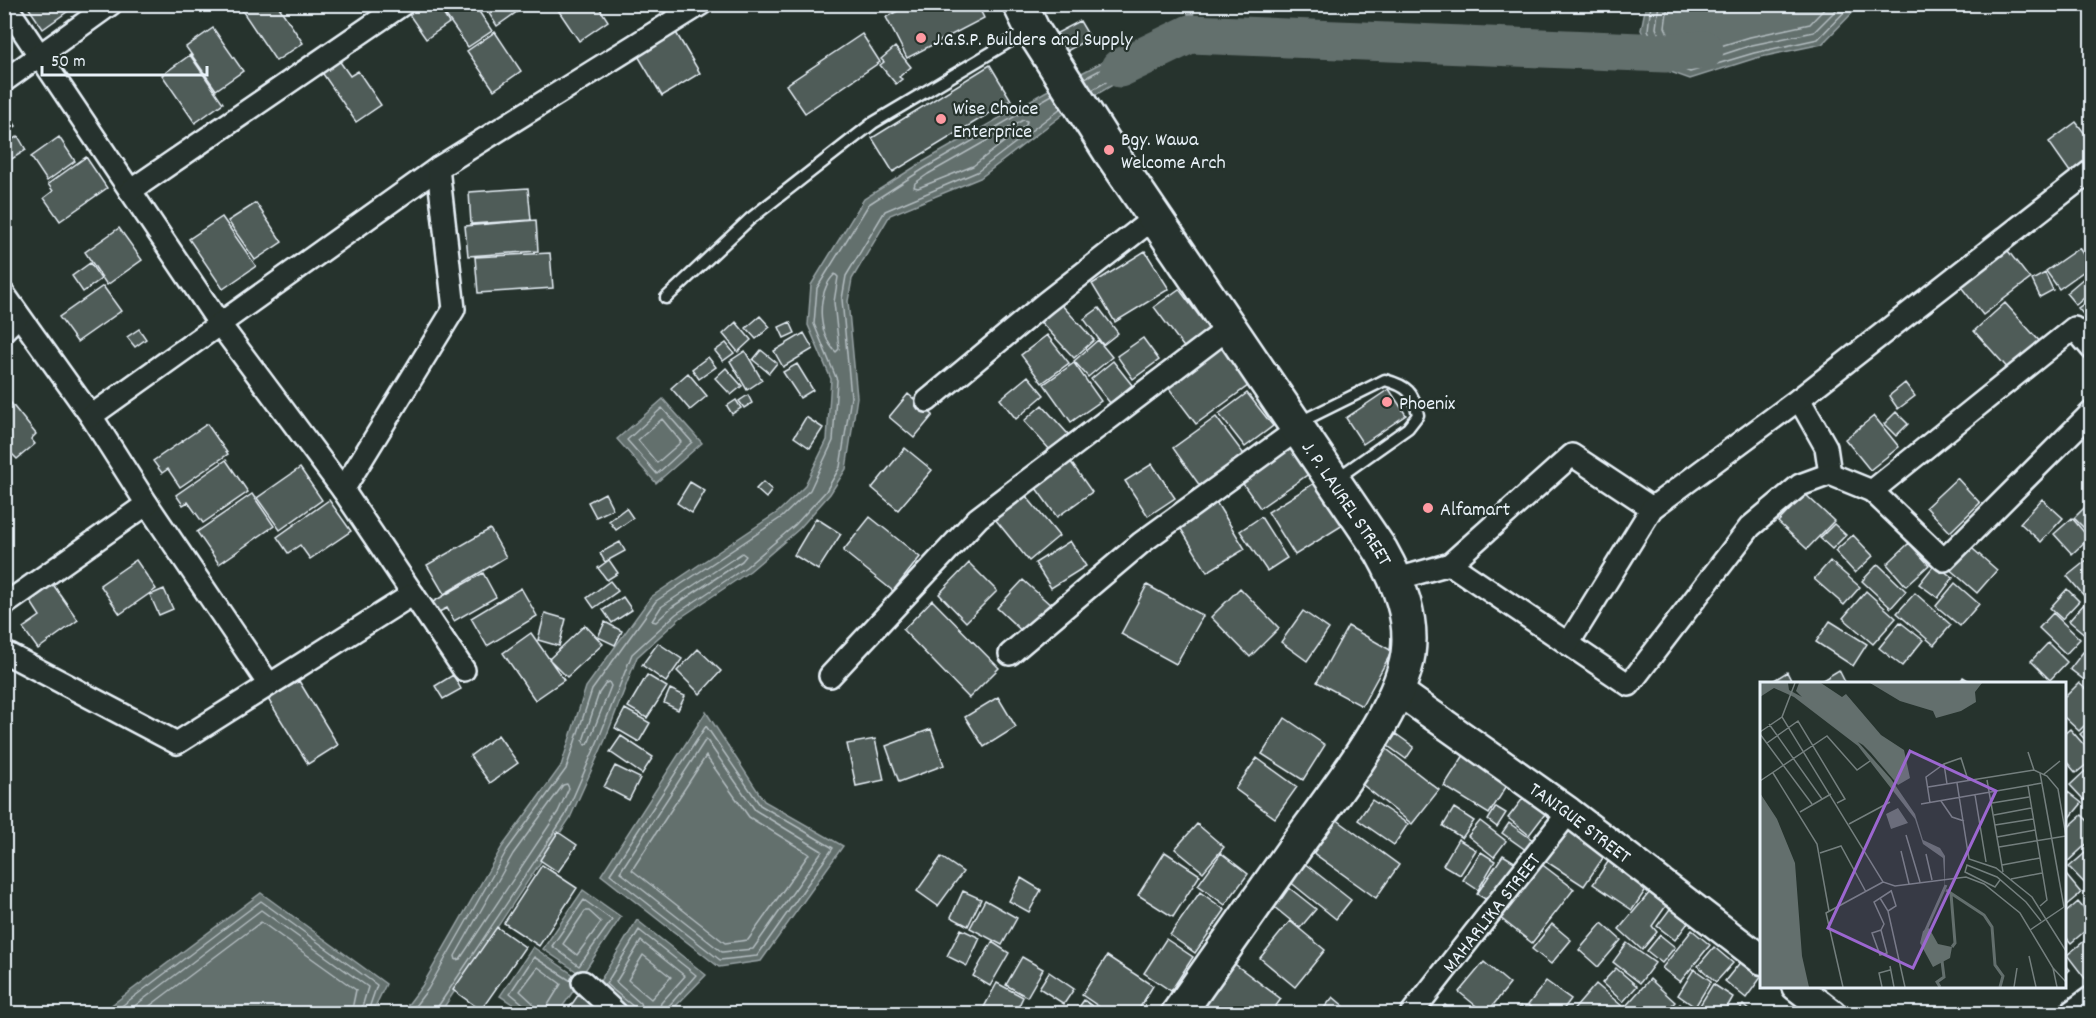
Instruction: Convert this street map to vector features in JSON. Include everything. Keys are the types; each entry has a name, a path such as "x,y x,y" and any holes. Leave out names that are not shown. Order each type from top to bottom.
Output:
{"main road":[{"name":"J. P. LAUREL STREET","path":"1026,17 1085,115 1381,550 1397,579 1406,606 1408,654 1397,690 1360,757 1178,1014"}],"street":[{"path":"5,4 221,326 343,490 464,670"},
{"path":"4,81 111,4"},
{"path":"130,191 403,4"},
{"path":"92,416 221,326 438,168 701,4"},
{"path":"343,490 454,309 438,168"},
{"path":"1568,644 1652,508 1799,399 2091,170"},
{"path":"927,401 1045,303 1154,218"},
{"path":"4,294 11,323 92,416 147,504 268,683"},
{"path":"830,676 978,518 1230,327"},
{"path":"1872,491 2074,328 2091,349"},
{"path":"1799,399 1826,447 1830,474"},
{"path":"1450,564 1629,685 1750,527 1800,485 1830,474 1872,491 1944,560 2091,412"},
{"path":"1010,654 1141,543 1297,426"},
{"path":"1397,579 1450,564 1572,455 1652,508"},
{"path":"4,605 147,504"},
{"path":"4,652 177,743 268,683 412,594"},
{"name":"TANIGUE STREET","path":"1397,690 1569,812 1760,959"},
{"name":"MAHARLIKA STREET","path":"1411,1014 1569,812"},
{"path":"583,982 617,1014"},
{"path":"1797,988 1832,1014"},
{"path":"2074,1014 2091,1001"}],"lane":[{"path":"666,298 750,219 873,123 1026,17"},
{"path":"1297,426 1385,380 1402,385 1415,399 1418,414 1408,428 1334,480"}],"water":[{"path":"1646,4 1860,5 1822,44 1756,58 1690,79 1659,68 1641,30"},
{"path":"1147,39 1178,47 1066,112 980,178 890,215 852,279 848,301 857,397 846,469 830,494 799,529 750,571 680,618 637,657 605,740 570,818 440,1013 401,1014 422,986 502,847 561,766 586,687 651,597 778,512 804,487 827,440 831,379 808,325 811,285 864,199 921,163 1045,92"},
{"path":"663,399 702,443 656,483 617,439"},
{"path":"706,712 764,801 843,846 761,961 719,967 601,875"},
{"path":"583,890 621,917 582,975 543,949"},
{"path":"261,893 386,984 372,1013 101,1013"},
{"path":"637,920 706,975 669,1013 633,1013 597,986"},
{"path":"533,947 581,980 558,1013 526,1013 500,996"}],"building":[{"path":"26,4 78,4 43,29"},
{"path":"247,4 277,4 303,43 276,61 241,9"},
{"path":"420,4 437,4 449,23 426,39 408,13"},
{"path":"438,4 474,4 492,31 468,47"},
{"path":"483,4 518,4 521,9 497,26"},
{"path":"554,4 597,4 608,21 579,41"},
{"name":"J.G.S.P. Builders and Supply","path":"911,4 977,4 984,18 907,58 886,17"},
{"path":"1080,21 1090,38 1067,51 1057,33"},
{"path":"213,28 243,71 216,90 186,47"},
{"path":"675,31 700,73 662,96 637,54"},
{"path":"495,32 521,71 494,90 467,51"},
{"path":"862,34 880,62 805,113 786,85"},
{"path":"895,47 911,67 899,77 902,79 896,84 880,65 884,62 881,59"},
{"path":"190,55 223,103 195,123 162,75"},
{"path":"338,59 350,76 358,71 381,105 356,122 321,71"},
{"name":"Wise Choice Enterprice","path":"990,65 1011,100 893,172 872,138"},
{"path":"4,108 16,126 5,133 10,141 18,136 26,150 4,164"},
{"path":"2076,122 2092,143 2092,156 2070,172 2049,142"},
{"path":"59,137 75,161 47,181 31,157"},
{"path":"86,157 107,188 60,221 44,198 53,191 48,184"},
{"path":"528,188 531,220 471,224 469,192"},
{"path":"256,203 282,242 255,260 228,221"},
{"path":"222,217 256,266 223,289 189,239"},
{"path":"536,220 538,251 468,256 465,226"},
{"path":"119,228 142,260 107,285 85,252"},
{"path":"2005,247 2030,279 1983,315 1958,283"},
{"path":"2079,248 2091,266 2059,289 2046,271"},
{"path":"1145,251 1169,289 1115,322 1092,284"},
{"path":"550,253 553,288 478,293 475,257"},
{"path":"90,263 101,279 83,292 72,276"},
{"path":"2092,271 2092,291 2076,305 2066,293"},
{"path":"2045,273 2053,290 2040,297 2032,280"},
{"path":"103,286 121,311 77,342 59,317"},
{"path":"1179,289 1211,332 1186,350 1154,307"},
{"path":"2092,298 2092,325 2078,308"},
{"path":"1058,301 1094,340 1074,358 1038,319"},
{"path":"2005,303 2043,345 2012,373 1974,331"},
{"path":"1099,308 1118,333 1103,345 1084,319"},
{"path":"760,316 770,327 756,339 746,328"},
{"path":"736,322 751,340 738,352 723,334"},
{"path":"790,322 795,333 784,338 779,327"},
{"path":"139,329 146,339 135,347 127,337"},
{"path":"804,333 813,349 783,367 774,351"},
{"path":"1047,335 1069,363 1042,383 1021,355"},
{"path":"1143,338 1159,360 1133,379 1117,356"},
{"path":"1226,339 1256,380 1196,424 1165,383"},
{"path":"1098,340 1112,357 1088,377 1074,361"},
{"path":"726,343 734,353 723,361 715,351"},
{"path":"761,350 777,363 769,373 753,360"},
{"path":"745,351 762,380 747,390 730,361"},
{"path":"708,357 716,367 699,379 692,369"},
{"path":"1113,361 1132,385 1110,403 1091,379"},
{"path":"1074,363 1101,401 1071,422 1044,384"},
{"path":"797,364 813,390 800,398 783,372"},
{"path":"726,368 742,386 731,395 715,378"},
{"path":"688,373 707,396 690,410 671,388"},
{"path":"1028,376 1044,395 1016,419 1000,399"},
{"path":"1905,383 1915,396 1898,409 1889,396"},
{"path":"1389,389 1406,415 1363,444 1346,418"},
{"path":"1247,393 1273,426 1245,447 1219,414"},
{"path":"908,394 933,415 914,438 889,417"},
{"path":"748,395 752,403 744,408 739,401"},
{"path":"6,397 36,434 31,439 35,444 17,459 12,454 4,460"},
{"path":"736,400 741,408 732,414 727,406"},
{"path":"1042,405 1068,434 1050,450 1024,421"},
{"path":"1896,412 1908,424 1896,436 1884,424"},
{"path":"1874,416 1899,447 1870,470 1845,439"},
{"path":"806,417 823,428 810,448 794,437"},
{"path":"1216,417 1249,461 1205,493 1173,448"},
{"path":"207,424 228,454 180,487 168,469 162,473 153,461"},
{"path":"1291,447 1310,473 1260,508 1241,481"},
{"path":"905,448 932,470 898,510 872,488"},
{"path":"1068,458 1092,492 1057,517 1033,484"},
{"path":"226,460 248,492 203,523 188,502 183,505 176,495"},
{"path":"1152,464 1175,498 1148,516 1125,481"},
{"path":"300,468 322,500 280,530 257,498"},
{"path":"1957,478 1980,503 1950,532 1926,507"},
{"path":"690,482 705,491 692,513 677,503"},
{"path":"763,482 772,490 766,498 756,489"},
{"path":"1316,482 1343,525 1295,555 1268,512"},
{"path":"1021,490 1059,536 1029,561 991,514"},
{"path":"605,493 613,509 596,517 588,502"},
{"path":"252,494 274,526 219,564 197,532"},
{"path":"1805,494 1834,521 1807,549 1778,522"},
{"path":"2042,499 2063,518 2041,542 2020,523"},
{"path":"329,500 351,531 310,559 300,545 288,553 277,537"},
{"path":"1216,502 1245,549 1207,572 1178,524"},
{"path":"2088,504 2092,508 2092,536 2074,518"},
{"path":"626,508 633,518 616,530 609,521"},
{"path":"870,517 920,557 893,591 843,551"},
{"path":"1261,517 1287,558 1267,571 1240,531"},
{"path":"816,518 841,534 818,570 794,555"},
{"path":"2072,518 2089,538 2072,554 2054,534"},
{"path":"1834,524 1846,535 1832,549 1820,538"},
{"path":"490,529 506,557 444,594 427,565"},
{"path":"1853,535 1873,556 1855,573 1835,551"},
{"path":"1070,541 1086,566 1051,588 1035,563"},
{"path":"620,542 625,551 605,562 600,553"},
{"path":"1909,543 1929,565 1906,586 1887,564"},
{"path":"1966,543 1997,570 1977,593 1946,566"},
{"path":"2092,556 2092,603 2091,604 2067,576"},
{"path":"136,560 156,589 120,614 100,585"},
{"path":"609,560 618,573 607,580 598,568"},
{"path":"1830,561 1860,587 1844,605 1814,579"},
{"path":"969,563 997,591 966,622 939,594"},
{"path":"1878,564 1906,591 1891,608 1862,581"},
{"path":"1935,564 1953,578 1938,598 1919,584"},
{"path":"483,573 496,597 454,621 447,608 437,613 431,603"},
{"path":"1023,580 1053,607 1027,636 997,608"},
{"path":"610,581 618,591 594,608 587,598"},
{"path":"52,583 78,620 38,649 23,628 40,616 29,599"},
{"path":"1955,583 1979,604 1960,626 1936,606"},
{"path":"1147,585 1203,616 1176,664 1121,634"},
{"path":"521,588 537,616 487,646 471,618"},
{"path":"1240,588 1279,628 1250,657 1211,617"},
{"path":"164,589 173,609 159,615 150,595"},
{"path":"2067,589 2079,601 2062,619 2050,608"},
{"path":"1866,591 1896,618 1873,644 1843,618"},
{"path":"1915,593 1951,625 1934,645 1897,613"},
{"path":"623,597 632,610 612,623 603,610"},
{"path":"932,600 999,668 969,698 903,630"},
{"path":"2084,604 2092,611 2092,631 2087,636 2069,621"},
{"path":"1303,611 1329,629 1307,661 1281,642"},
{"path":"545,613 566,619 559,646 538,640"},
{"path":"2053,613 2080,639 2066,654 2039,628"},
{"path":"1830,621 1867,644 1853,666 1816,642"},
{"path":"605,622 622,631 615,645 598,637"},
{"path":"1900,622 1923,640 1902,666 1879,648"},
{"path":"585,625 603,644 567,677 549,659"},
{"path":"1348,626 1392,651 1362,706 1317,682"},
{"path":"531,633 564,680 535,700 503,653"},
{"path":"2092,641 2092,655 2086,652"},
{"path":"658,643 682,659 666,682 642,665"},
{"path":"2048,643 2067,662 2050,680 2031,661"},
{"path":"698,649 721,671 700,694 677,671"},
{"path":"2083,652 2092,659 2092,686 2070,669"},
{"path":"1839,670 1845,682 1819,682"},
{"path":"1787,672 1792,682 1771,682"},
{"path":"453,675 461,689 443,699 435,686"},
{"path":"647,675 667,687 647,718 628,707"},
{"path":"1963,677 1971,682 1960,682"},
{"path":"299,681 338,745 308,764 268,699"},
{"path":"2079,683 2092,695 2092,718 2079,731 2066,719 2066,696"},
{"path":"670,689 685,696 678,710 664,703"},
{"path":"998,697 1016,727 984,747 965,717"},
{"path":"625,709 650,723 639,742 615,728"},
{"path":"1285,718 1325,745 1303,780 1262,754"},
{"path":"2092,724 2092,747 2080,734"},
{"path":"931,729 944,765 899,782 886,746"},
{"path":"2070,729 2092,754 2092,760 2076,773 2066,761 2066,732"},
{"path":"1396,734 1414,747 1406,759 1388,746"},
{"path":"498,735 518,763 490,783 470,756"},
{"path":"621,736 653,757 642,774 610,752"},
{"path":"875,739 884,780 856,786 847,744"},
{"path":"1384,747 1439,790 1412,824 1358,781"},
{"path":"1464,755 1508,784 1489,814 1444,786"},
{"path":"1257,758 1297,787 1275,818 1235,789"},
{"path":"615,766 640,778 629,800 604,787"},
{"path":"2085,771 2092,778 2092,793 2084,800 2070,785"},
{"path":"2066,791 2082,803 2068,820 2066,818"},
{"path":"1524,797 1545,814 1529,835 1508,818"},
{"path":"1372,800 1408,824 1394,845 1358,820"},
{"path":"1496,807 1506,813 1497,827 1488,820"},
{"path":"1454,808 1474,821 1462,838 1443,826"},
{"path":"2082,815 2092,825 2092,839 2066,863 2066,829"},
{"path":"1336,819 1399,865 1376,898 1312,852"},
{"path":"1480,821 1506,841 1494,857 1468,836"},
{"path":"1509,823 1537,843 1530,853 1502,833"},
{"path":"1569,823 1609,849 1584,886 1544,860"},
{"path":"1197,824 1224,847 1203,872 1175,849"},
{"path":"558,832 577,845 558,872 540,860"},
{"path":"1458,839 1476,850 1460,875 1443,865"},
{"path":"2092,847 2092,889 2091,890 2069,867"},
{"path":"1165,852 1200,875 1173,917 1138,895"},
{"path":"1481,852 1495,861 1478,890 1463,880"},
{"path":"1221,853 1248,874 1225,905 1198,885"},
{"path":"1503,855 1521,866 1495,905 1477,894"},
{"path":"1612,856 1651,882 1632,910 1593,884"},
{"path":"941,857 963,872 938,906 917,891"},
{"path":"1304,863 1351,900 1336,919 1289,881"},
{"path":"1540,863 1574,889 1532,943 1499,917"},
{"path":"542,865 577,888 539,946 504,923"},
{"path":"2066,875 2081,893 2066,905"},
{"path":"1021,878 1041,890 1029,912 1009,901"},
{"path":"1283,883 1316,909 1300,928 1268,902"},
{"path":"1655,886 1670,900 1652,926 1657,932 1642,950 1619,929"},
{"path":"963,891 981,899 968,926 951,917"},
{"path":"1200,892 1225,910 1195,953 1170,935"},
{"path":"985,900 1017,918 1002,945 970,928"},
{"path":"2078,902 2092,918 2092,925 2071,943 2066,937 2066,912"},
{"path":"1673,905 1691,919 1675,940 1657,926"},
{"path":"1290,921 1325,950 1295,987 1260,958"},
{"path":"1602,923 1621,940 1598,967 1579,950"},
{"path":"1552,924 1571,940 1551,964 1532,949"},
{"path":"497,927 525,947 481,1010 453,990"},
{"path":"961,929 980,938 967,966 947,956"},
{"path":"1692,930 1710,945 1680,982 1662,968"},
{"path":"1660,935 1675,947 1662,963 1647,951"},
{"path":"2092,935 2092,978 2087,981 2067,955"},
{"path":"1166,939 1193,957 1171,991 1144,973"},
{"path":"992,942 1009,953 990,986 973,976"},
{"path":"1627,943 1655,963 1640,983 1613,962"},
{"path":"1714,947 1733,963 1716,982 1698,966"},
{"path":"1107,956 1153,986 1136,1014 1110,1014 1082,995"},
{"path":"1022,957 1043,969 1027,997 1006,985"},
{"path":"1742,960 1760,974 1760,979 1746,998 1725,981"},
{"path":"1232,962 1281,999 1270,1014 1194,1014"},
{"path":"1484,962 1510,984 1486,1014 1459,992"},
{"path":"1616,968 1637,986 1623,1002 1602,983"},
{"path":"1694,969 1711,981 1695,1007 1678,995"},
{"path":"1049,972 1074,989 1064,1004 1039,988"},
{"path":"1650,979 1675,1002 1664,1014 1632,1014 1625,1007"},
{"path":"1546,981 1571,999 1560,1014 1540,1014 1528,1005"},
{"path":"997,983 1023,997 1015,1014 992,1014 983,1009"},
{"path":"1596,984 1622,1006 1616,1014 1570,1014"},
{"path":"1713,984 1733,997 1723,1014 1703,1014 1697,1010"},
{"path":"581,991 612,1014 565,1014"},
{"path":"1333,997 1353,1014 1319,1014"},
{"path":"1808,997 1823,1014 1791,1014"},
{"path":"1084,1000 1103,1014 1074,1014"},
{"path":"1680,1004 1688,1014 1669,1014"},
{"path":"1445,1005 1455,1014 1437,1014"},
{"path":"1743,1005 1753,1014 1736,1014"},
{"path":"1520,1006 1528,1014 1513,1014"}],"waterway":[{"path":"1190,34 1191,4"},
{"path":"1120,68 1190,34 1665,53 1704,50"}],"place":[{"name":"J.G.S.P. Builders and Supply","path":"921,38"},
{"name":"Wise Choice Enterprice","path":"941,119"},
{"name":"Bgy. Wawa Welcome Arch","path":"1109,150"},
{"name":"Phoenix","path":"1387,402"},
{"name":"Alfamart","path":"1428,508"}]}
